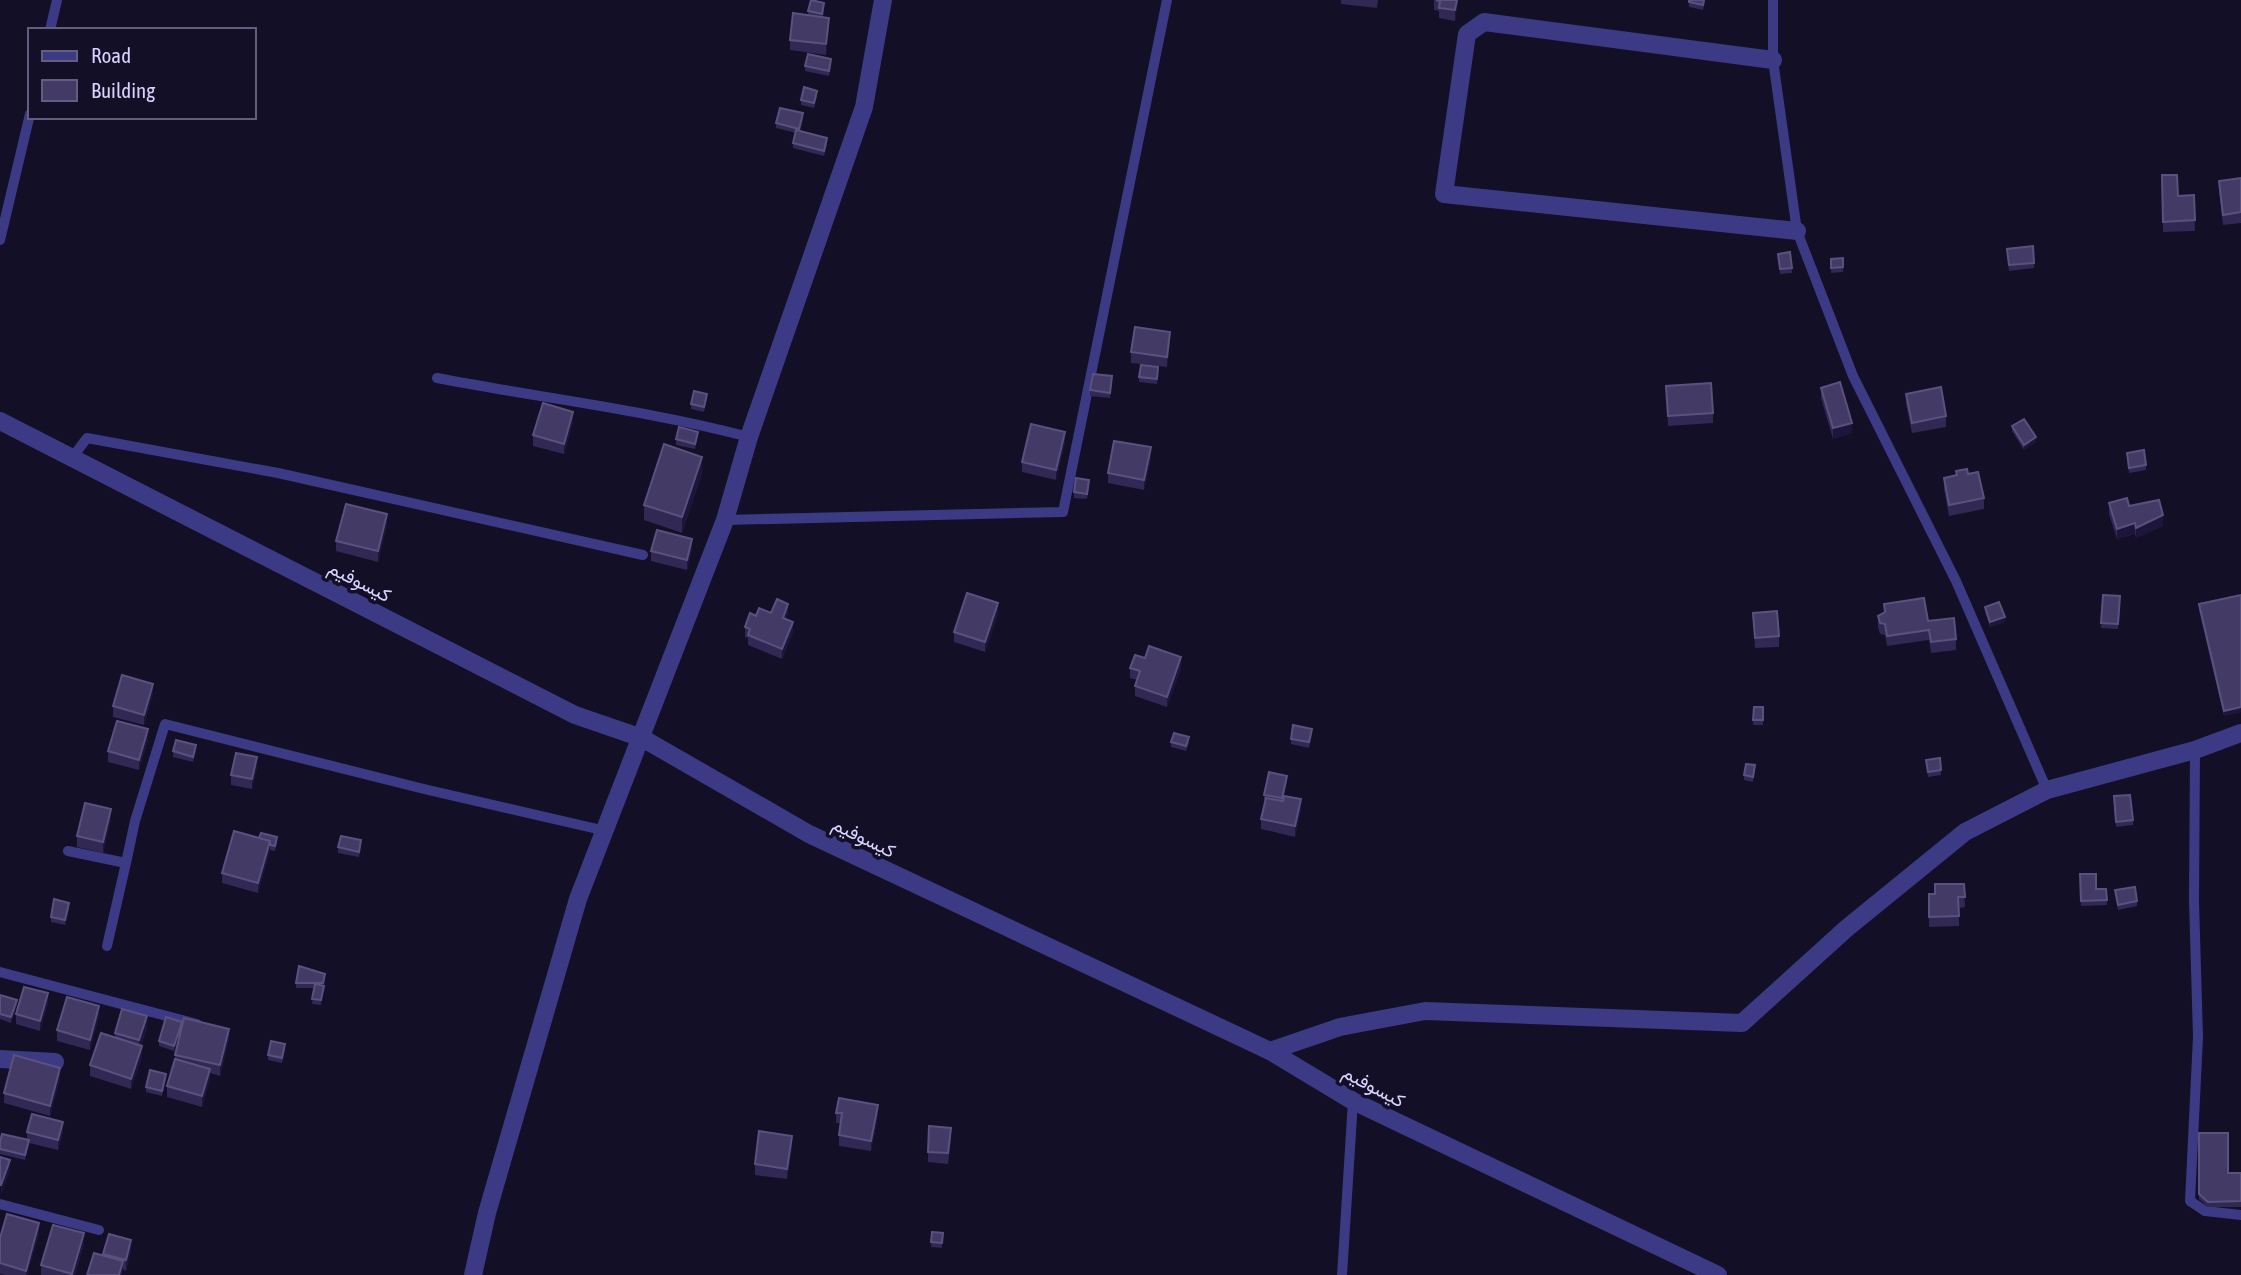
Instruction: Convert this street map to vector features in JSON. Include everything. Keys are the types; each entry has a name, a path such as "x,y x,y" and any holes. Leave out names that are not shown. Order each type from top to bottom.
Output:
{"street":[{"path":"474,1275 487,1213 578,899 725,520 749,437 864,107 883,0"},
{"path":"1773,60 1484,22 1467,34 1444,194 1797,231"},
{"name":"كيسوفيم","path":"0,421 575,715 642,738 809,834 1270,1051 1353,1101 1718,1275"},
{"path":"1270,1051 1340,1027 1425,1011 1742,1023 1847,928 1965,832 2047,790 2195,751 2241,733"},
{"path":"0,1059 55,1062"}],"lane":[{"path":"50,28 57,0"},
{"path":"725,520 1063,512 1167,0"},
{"path":"1773,0 1773,60 1797,231 1853,376 1956,581 2047,790"},
{"path":"0,240 29,119"},
{"path":"437,378 539,398 681,420 749,437"},
{"path":"72,458 87,438 278,473 643,555"},
{"path":"107,946 135,821 165,724 606,831"},
{"path":"2195,751 2194,901 2198,1037 2190,1201 2205,1211 2241,1215"},
{"path":"68,851 126,863"},
{"path":"0,972 203,1025"},
{"path":"1342,1275 1353,1101"},
{"path":"0,1204 99,1230"}],"building":[{"path":"811,0 824,3 822,14 808,11"},
{"path":"1436,0 1457,0 1455,10 1439,8 1440,1"},
{"path":"1689,0 1704,0 1703,5"},
{"path":"793,13 829,18 826,44 790,40"},
{"path":"808,54 831,59 829,71 805,66"},
{"path":"804,87 817,91 814,103 801,100"},
{"path":"780,108 803,113 799,129 776,123"},
{"path":"796,130 827,138 824,151 793,143"},
{"path":"2162,175 2177,175 2178,196 2194,195 2195,220 2163,222"},
{"path":"2241,178 2241,212 2223,215 2219,181"},
{"path":"2033,246 2034,263 2009,265 2007,249"},
{"path":"1790,252 1792,268 1780,269 1778,254"},
{"path":"1843,258 1843,267 1831,268 1831,259"},
{"path":"1135,327 1170,332 1167,357 1131,352"},
{"path":"1141,365 1158,367 1157,379 1139,377"},
{"path":"1093,374 1112,376 1110,393 1090,390"},
{"path":"1840,382 1852,423 1833,428 1821,388"},
{"path":"1711,383 1713,413 1668,416 1666,386"},
{"path":"1941,387 1946,416 1912,423 1906,394"},
{"path":"694,391 707,394 704,407 691,404"},
{"path":"543,403 573,412 564,444 533,435"},
{"path":"2024,419 2036,437 2024,445 2012,426"},
{"path":"1031,424 1065,432 1056,470 1022,462"},
{"path":"679,427 698,432 695,444 676,439"},
{"path":"1114,441 1151,447 1144,480 1108,473"},
{"path":"664,444 702,457 682,517 644,505"},
{"path":"2144,450 2146,465 2129,468 2127,453"},
{"path":"1967,469 1968,474 1978,472 1984,498 1949,505 1944,478 1957,475 1956,471"},
{"path":"1076,478 1089,480 1087,494 1074,492"},
{"path":"2127,498 2129,506 2159,500 2163,515 2136,528 2135,523 2117,529 2109,503"},
{"path":"346,504 387,514 378,551 336,541"},
{"path":"657,530 692,539 687,560 651,551"},
{"path":"967,593 998,603 985,642 954,632"},
{"path":"2103,595 2120,596 2118,624 2101,623"},
{"path":"2241,595 2241,707 2224,711 2199,604"},
{"path":"1924,598 1928,621 1954,618 1956,639 1931,642 1929,630 1887,636 1885,624 1880,623 1878,616 1885,612 1884,604"},
{"path":"777,599 788,604 783,618 793,622 782,649 748,635 750,629 745,627 750,613 756,616 759,608 771,613"},
{"path":"1999,602 2005,617 1990,622 1985,607"},
{"path":"1777,611 1779,636 1755,638 1753,613"},
{"path":"1149,646 1181,657 1167,697 1135,686 1140,671 1130,668 1135,655 1145,658"},
{"path":"122,675 153,684 144,715 113,706"},
{"path":"1754,707 1763,707 1763,720 1753,720"},
{"path":"117,721 148,729 139,760 108,751"},
{"path":"1293,725 1312,729 1309,742 1291,739"},
{"path":"1174,733 1189,737 1186,746 1171,742"},
{"path":"176,740 196,745 193,757 173,751"},
{"path":"236,753 257,757 252,779 231,775"},
{"path":"1940,758 1941,770 1928,772 1926,760"},
{"path":"1746,764 1755,765 1753,777 1744,775"},
{"path":"1269,772 1287,776 1282,798 1264,795"},
{"path":"2130,795 2133,820 2116,822 2114,796"},
{"path":"1284,796 1301,799 1295,826 1261,819 1266,798 1283,801"},
{"path":"85,803 111,809 103,842 77,836"},
{"path":"234,831 270,841 258,883 222,873"},
{"path":"261,833 277,837 275,846 270,845 270,841 259,838"},
{"path":"341,836 361,840 359,852 338,847"},
{"path":"2080,874 2096,874 2096,889 2106,889 2107,900 2081,901"},
{"path":"1935,884 1964,884 1965,897 1958,897 1959,916 1929,917 1929,894 1935,894"},
{"path":"2135,887 2137,901 2118,905 2115,890"},
{"path":"54,899 69,903 65,920 51,917"},
{"path":"299,966 325,974 323,983 296,983"},
{"path":"315,984 324,986 321,1000 312,999"},
{"path":"24,987 48,993 40,1021 16,1014"},
{"path":"0,995 17,1000 11,1017 0,1014"},
{"path":"67,997 99,1006 90,1040 57,1030"},
{"path":"122,1009 147,1016 139,1040 115,1033"},
{"path":"166,1017 182,1022 174,1046 159,1041"},
{"path":"184,1018 229,1029 220,1065 175,1055"},
{"path":"101,1033 142,1046 131,1079 90,1065"},
{"path":"271,1041 285,1044 282,1058 268,1055"},
{"path":"14,1055 60,1068 50,1106 4,1093"},
{"path":"175,1059 210,1069 202,1096 167,1086"},
{"path":"150,1070 166,1074 162,1091 146,1087"},
{"path":"839,1098 878,1105 871,1141 839,1135 842,1113 836,1113"},
{"path":"32,1114 63,1122 58,1140 27,1132"},
{"path":"929,1126 951,1128 948,1153 928,1152"},
{"path":"759,1131 792,1136 787,1169 755,1164"},
{"path":"2199,1133 2228,1133 2228,1173 2241,1173 2241,1201 2208,1202 2199,1194"},
{"path":"2,1134 29,1140 25,1155 0,1149"},
{"path":"0,1157 10,1160 1,1185 0,1185"},
{"path":"7,1214 39,1223 26,1271 0,1263 0,1238"},
{"path":"53,1225 84,1233 72,1274 41,1265"},
{"path":"932,1232 943,1233 942,1243 931,1242"},
{"path":"109,1234 131,1240 126,1260 103,1254"},
{"path":"94,1253 123,1261 119,1275 87,1275"}]}
